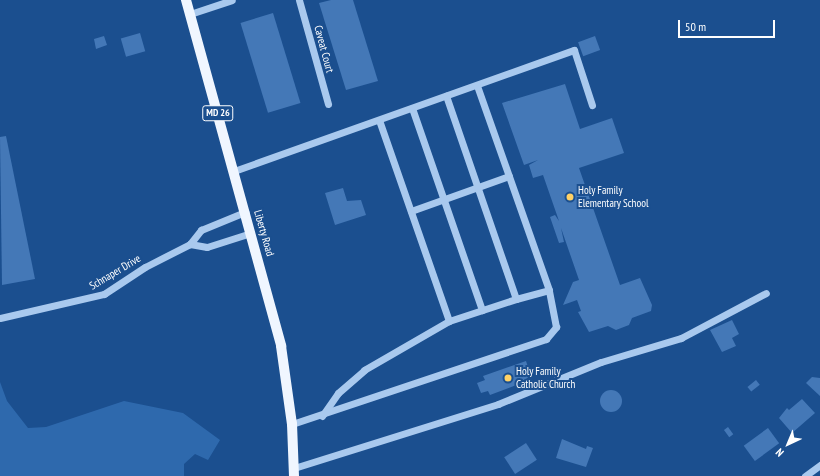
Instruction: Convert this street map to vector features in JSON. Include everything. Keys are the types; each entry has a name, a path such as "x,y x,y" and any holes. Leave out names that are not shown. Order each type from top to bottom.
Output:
{"main road":[{"name":"Liberty Road","path":"186,0 246,212 281,346 292,424 294,472"}],"street":[{"path":"190,14 232,0"},
{"name":"Caveat Court","path":"299,0 328,104"},
{"path":"234,171 574,50 592,105"},
{"path":"292,424 322,416 546,338 556,327 558,319 549,290 478,85"},
{"path":"446,96 516,299"},
{"path":"412,108 482,310"},
{"path":"379,120 449,321"},
{"path":"411,211 509,176"},
{"name":"Schnaper Drive","path":"0,318 93,298 190,244 201,230 246,212"},
{"path":"190,244 207,247 251,233"},
{"path":"322,416 338,394 364,370 449,321 549,290"},
{"path":"294,472 498,404 601,362 681,338 766,293"},
{"path":"805,476 820,465"}],"shaded area":[{"path":"0,382 7,401 28,428 46,427 124,401 183,413 220,440 208,460 195,454 184,464 184,476 0,476"}],"building":[{"path":"331,0 353,0 378,81 346,90 319,3"},
{"path":"273,13 300,103 268,113 240,23"},
{"path":"140,33 145,51 126,57 121,39"},
{"path":"104,36 107,45 96,49 94,39"},
{"path":"595,36 600,50 583,56 578,42"},
{"name":"Holy Family Elementary School","path":"565,84 580,129 612,118 624,153 579,168 620,285 640,278 652,305 651,311 632,318 629,325 616,330 608,326 589,332 578,312 581,311 577,300 563,305 573,282 579,280 561,228 564,242 559,243 550,217 555,215 559,221 543,175 533,178 529,165 538,160 524,165 502,103"},
{"path":"6,136 35,279 2,285 0,137"},
{"path":"343,188 347,201 361,200 366,215 335,225 325,193"},
{"path":"732,320 739,334 732,338 736,346 722,352 710,330"},
{"name":"Holy Family Catholic Church","path":"526,361 532,379 490,395 488,391 481,393 477,383 485,380 483,376"},
{"path":"812,377 820,378 820,396 806,383"},
{"path":"756,380 760,385 751,392 747,387"},
{"path":"611,390 615,391 621,397 621,405 615,411 611,412 607,411 601,405 600,401 601,397 607,391"},
{"path":"802,399 815,413 792,433 779,418 787,408 789,410"},
{"path":"728,427 733,434 729,437 724,430"},
{"path":"768,428 779,443 755,461 744,446"},
{"path":"562,439 586,449 587,446 593,448 586,467 556,458"},
{"path":"526,443 537,460 515,474 504,457"}],"place":[{"name":"Holy Family Elementary School","path":"570,197"},
{"name":"Holy Family Catholic Church","path":"508,378"}]}
